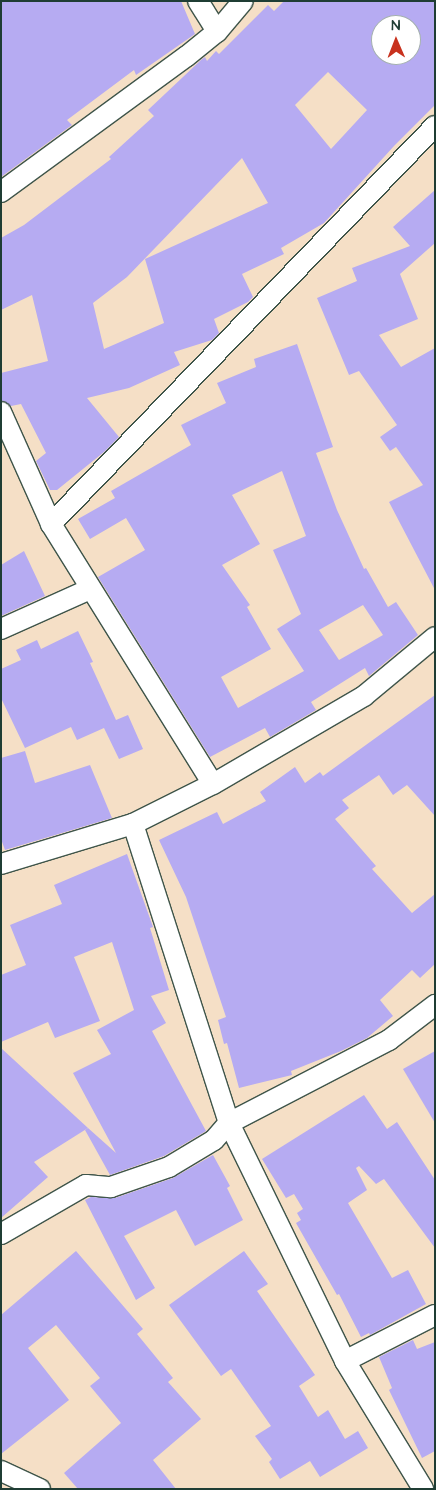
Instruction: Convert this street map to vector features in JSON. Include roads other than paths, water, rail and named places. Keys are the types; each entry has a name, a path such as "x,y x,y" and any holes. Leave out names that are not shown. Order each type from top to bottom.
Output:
{"street":[{"path":"198,1 217,32"},
{"path":"1,192 187,56 217,32 243,1"},
{"path":"51,524 435,126"},
{"path":"1,412 51,524 213,784"},
{"path":"1,630 90,589"},
{"path":"1,864 133,824 213,784 364,696 435,637"},
{"path":"133,824 229,1123 345,1361 423,1489"},
{"path":"1,1234 86,1185 111,1187 169,1167 214,1140 229,1123 389,1040 435,1005"},
{"path":"345,1361 435,1315"},
{"path":"5,1478 40,1489"}]}
